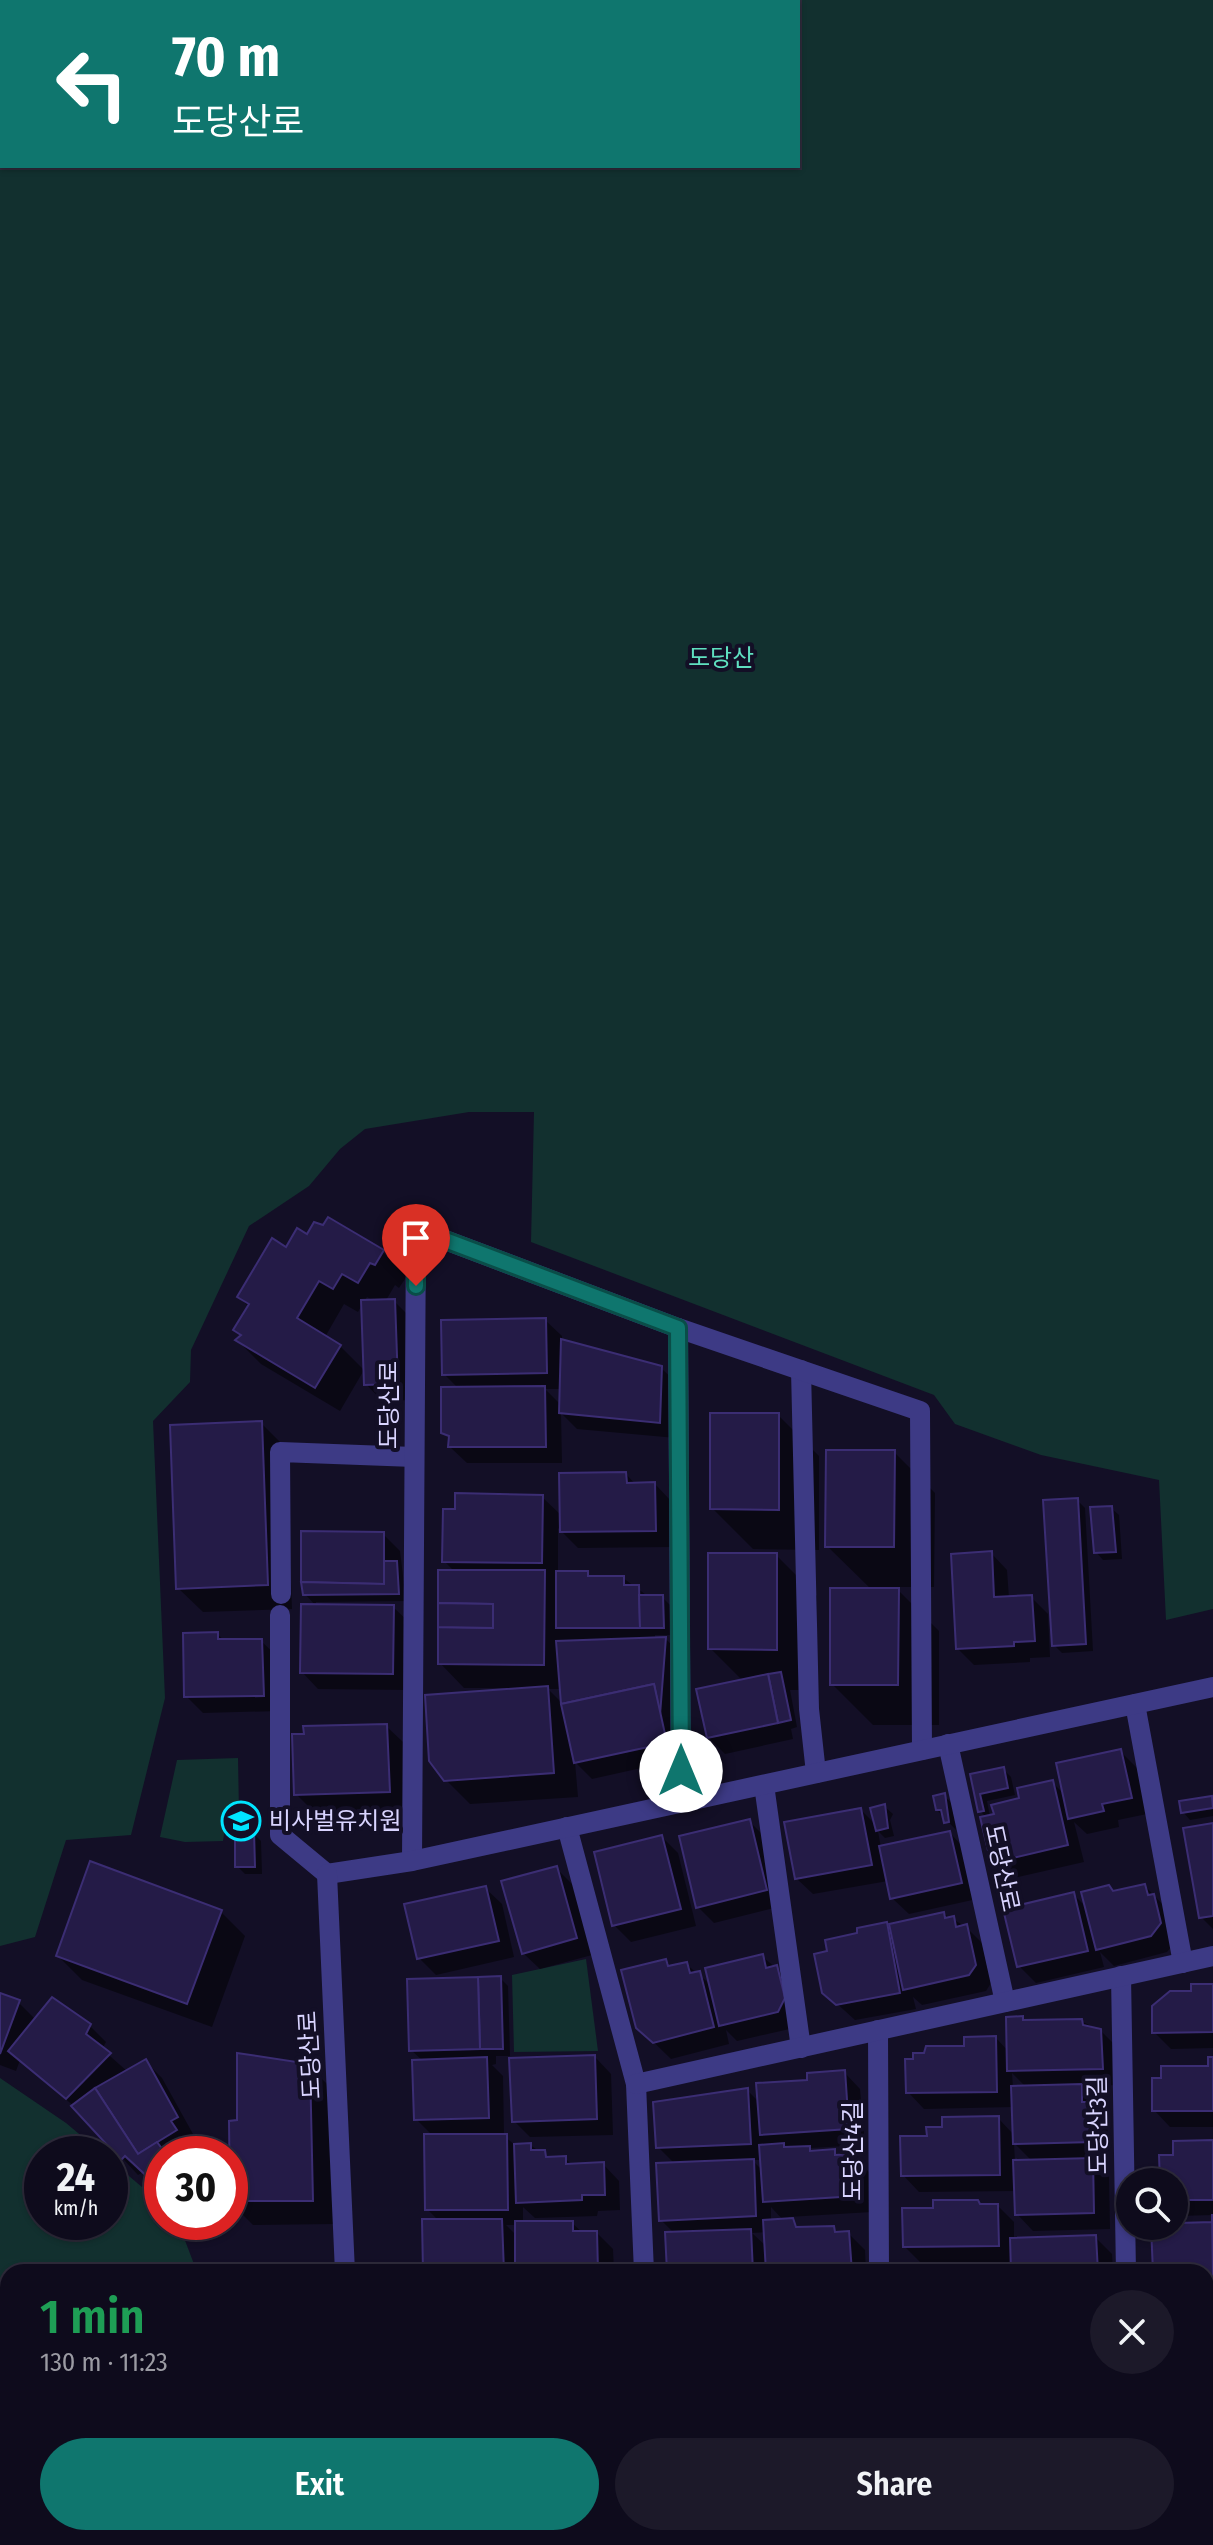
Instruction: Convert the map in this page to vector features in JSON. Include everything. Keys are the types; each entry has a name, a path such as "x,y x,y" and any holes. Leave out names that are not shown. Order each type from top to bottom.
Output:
{"street":[{"name":"도당산로","path":"412,1861 416,1229 678,1328 920,1411 922,1750"},
{"path":"678,1328 681,1802"},
{"path":"801,1370 809,1709 816,1773"},
{"path":"281,1594 280,1452 414,1457"},
{"path":"280,1615 280,1835 327,1874 412,1861 1213,1687"},
{"path":"1135,1704 1183,1963"},
{"name":"도당산로","path":"948,1744 1005,2002"},
{"path":"764,1785 801,2048"},
{"path":"567,1827 636,2084 644,2264"},
{"name":"도당산로","path":"327,1874 345,2264"},
{"path":"636,2084 1213,1956"},
{"name":"도당산3길","path":"1121,1976 1126,2264"},
{"name":"도당산4길","path":"878,2030 879,2264"}],"green space":[{"name":"도당산","path":"800,0 1213,0 1213,1609 1166,1620 1159,1480 1041,1455 955,1424 934,1395 531,1242 534,1112 469,1112 365,1129 340,1149 309,1186 249,1226 191,1350 190,1382 153,1421 165,1698 131,1835 66,1840 35,1937 0,1946 0,168 800,168"},
{"path":"238,1758 239,1812 227,1814 223,1841 185,1842 160,1837 177,1760"},
{"path":"586,1959 598,2051 514,2052 512,1975"},
{"path":"0,2078 82,2136 24,2136 24,2240 128,2240 128,2175 144,2189 144,2240 185,2240 194,2264 0,2264"}],"building":[{"path":"328,1217 384,1250 375,1265 370,1263 358,1283 342,1274 333,1289 319,1281 297,1318 341,1345 315,1388 235,1340 241,1335 233,1330 249,1304 237,1297 272,1238 286,1247 297,1228 307,1234 314,1222 323,1225"},
{"path":"395,1299 398,1384 364,1385 361,1300"},
{"path":"546,1318 547,1373 442,1375 441,1320"},
{"path":"561,1339 662,1366 660,1423 559,1413"},
{"path":"545,1386 546,1447 448,1447 449,1436 441,1433 441,1387"},
{"path":"710,1413 779,1413 779,1510 710,1509"},
{"path":"262,1421 268,1585 176,1589 170,1425"},
{"path":"826,1450 895,1450 894,1547 825,1547"},
{"path":"626,1472 627,1483 655,1482 656,1531 560,1532 559,1473"},
{"path":"455,1493 543,1495 542,1563 442,1562 443,1509 455,1509"},
{"path":"1078,1498 1086,1644 1052,1646 1043,1500"},
{"path":"1112,1506 1116,1552 1094,1553 1090,1507"},
{"path":"301,1531 384,1532 384,1584 301,1582"},
{"path":"992,1551 994,1597 1032,1595 1035,1641 1014,1642 1014,1646 956,1649 951,1554"},
{"path":"708,1553 777,1553 777,1650 708,1649"},
{"path":"384,1561 397,1561 399,1594 303,1595 301,1582 384,1584"},
{"path":"438,1570 545,1570 544,1665 438,1664 438,1627 493,1628 493,1604 438,1603"},
{"path":"556,1571 588,1571 588,1576 624,1576 624,1585 639,1585 640,1628 556,1628"},
{"path":"830,1588 899,1588 898,1685 830,1685"},
{"path":"639,1595 663,1595 664,1628 640,1628"},
{"path":"438,1603 493,1604 493,1628 438,1627"},
{"path":"301,1604 394,1605 393,1674 300,1673"},
{"path":"218,1632 218,1639 262,1639 264,1696 184,1697 183,1633"},
{"path":"666,1637 660,1715 654,1684 561,1704 556,1641"},
{"path":"781,1672 791,1720 778,1723 768,1674"},
{"path":"768,1674 778,1723 707,1738 696,1689"},
{"path":"654,1684 667,1743 574,1763 561,1704"},
{"path":"548,1686 554,1773 444,1781 429,1761 425,1695"},
{"path":"387,1724 390,1792 294,1795 292,1734 304,1734 303,1726"},
{"path":"1121,1749 1132,1798 1102,1804 1104,1811 1068,1819 1056,1763"},
{"path":"1004,1767 1008,1788 980,1794 984,1811 978,1812 970,1774"},
{"path":"1053,1780 1068,1845 991,1863 980,1817 994,1814 991,1805 1019,1798 1017,1788"},
{"path":"945,1793 949,1822 944,1823 941,1810 936,1810 933,1796"},
{"path":"1212,1796 1213,1808 1181,1813 1179,1801"},
{"path":"885,1804 888,1828 876,1831 870,1808"},
{"path":"861,1808 872,1865 795,1879 784,1822"},
{"path":"750,1819 767,1890 696,1908 679,1836"},
{"path":"1213,1823 1213,1916 1199,1918 1183,1828"},
{"path":"254,1831 255,1867 235,1867 235,1832"},
{"path":"950,1831 962,1883 890,1899 879,1846"},
{"path":"662,1835 681,1909 612,1926 594,1852"},
{"path":"90,1861 222,1910 187,2004 56,1956"},
{"path":"557,1866 577,1938 522,1954 501,1881"},
{"path":"1145,1884 1148,1895 1154,1894 1161,1923 1151,1936 1096,1950 1081,1892 1109,1885 1113,1891"},
{"path":"486,1886 499,1941 417,1959 404,1904"},
{"path":"1074,1892 1088,1951 1017,1967 1003,1909"},
{"path":"944,1912 945,1918 954,1916 956,1927 967,1924 976,1965 969,1975 903,1990 889,1924"},
{"path":"887,1922 900,1993 836,2005 822,1993 814,1954 827,1951 825,1940 857,1933 857,1928"},
{"path":"763,1954 766,1968 777,1965 785,1998 778,2012 719,2026 705,1968"},
{"path":"666,1959 668,1966 687,1962 690,1973 700,1971 714,2027 653,2043 636,2028 621,1970"},
{"path":"501,1976 503,2049 480,2049 478,1977"},
{"path":"478,1977 480,2049 409,2051 407,1979"},
{"path":"1191,1984 1213,1984 1213,2032 1152,2033 1152,2006 1170,1991 1191,1991"},
{"path":"0,1993 20,2000 0,2054"},
{"path":"52,1997 91,2024 86,2034 111,2053 66,2099 8,2051"},
{"path":"1023,2016 1023,2020 1082,2019 1083,2025 1101,2029 1103,2069 1007,2071 1006,2017"},
{"path":"996,2036 997,2092 906,2093 905,2059 913,2059 913,2053 924,2053 926,2046 964,2046 964,2037"},
{"path":"237,2053 310,2064 313,2201 248,2201 248,2136 229,2136 229,2121 237,2120"},
{"path":"595,2055 597,2119 512,2122 509,2058"},
{"path":"487,2057 489,2118 414,2120 412,2060"},
{"path":"1208,2057 1213,2057 1213,2111 1152,2111 1152,2078 1161,2078 1161,2066 1208,2066"},
{"path":"146,2059 178,2117 171,2121 177,2130 167,2136 144,2136 144,2150 138,2154 95,2088"},
{"path":"845,2070 849,2129 760,2135 756,2083 807,2080 807,2073"},
{"path":"1082,2084 1082,2102 1092,2102 1093,2142 1013,2144 1011,2086"},
{"path":"95,2088 126,2136 99,2136 71,2106"},
{"path":"748,2088 751,2144 656,2148 653,2102"},
{"path":"999,2116 1000,2175 901,2176 900,2136 927,2136 926,2127 942,2127 942,2117"},
{"path":"424,2134 507,2134 508,2210 425,2210"},
{"path":"128,2139 138,2154 144,2150 144,2174 128,2159"},
{"path":"1213,2140 1213,2200 1188,2200 1188,2168 1159,2168 1159,2155 1173,2155 1173,2141"},
{"path":"531,2143 531,2150 545,2150 546,2157 566,2156 566,2164 604,2162 605,2195 582,2195 582,2200 516,2203 514,2144"},
{"path":"784,2143 784,2147 810,2146 810,2151 835,2149 835,2155 853,2154 856,2196 763,2202 759,2145"},
{"path":"1093,2158 1094,2213 1015,2215 1013,2160"},
{"path":"754,2159 756,2216 659,2221 656,2163"},
{"path":"933,2200 978,2200 980,2204 998,2204 999,2246 903,2247 902,2208 933,2208"},
{"path":"1212,2214 1213,2264 1153,2264 1152,2240 1188,2240 1188,2223 1212,2222"},
{"path":"793,2218 796,2227 834,2226 835,2232 849,2231 851,2264 766,2264 763,2220"},
{"path":"422,2219 502,2219 504,2264 423,2264"},
{"path":"515,2221 573,2221 573,2231 597,2231 598,2264 515,2264"},
{"path":"751,2229 753,2264 667,2264 665,2232"},
{"path":"1096,2235 1098,2264 1011,2264 1010,2238"}],"place":[{"name":"비사벌유치원","path":"241,1821"}],"route":[{"path":"416,1286 416,1229 678,1328 681,1771"}]}
